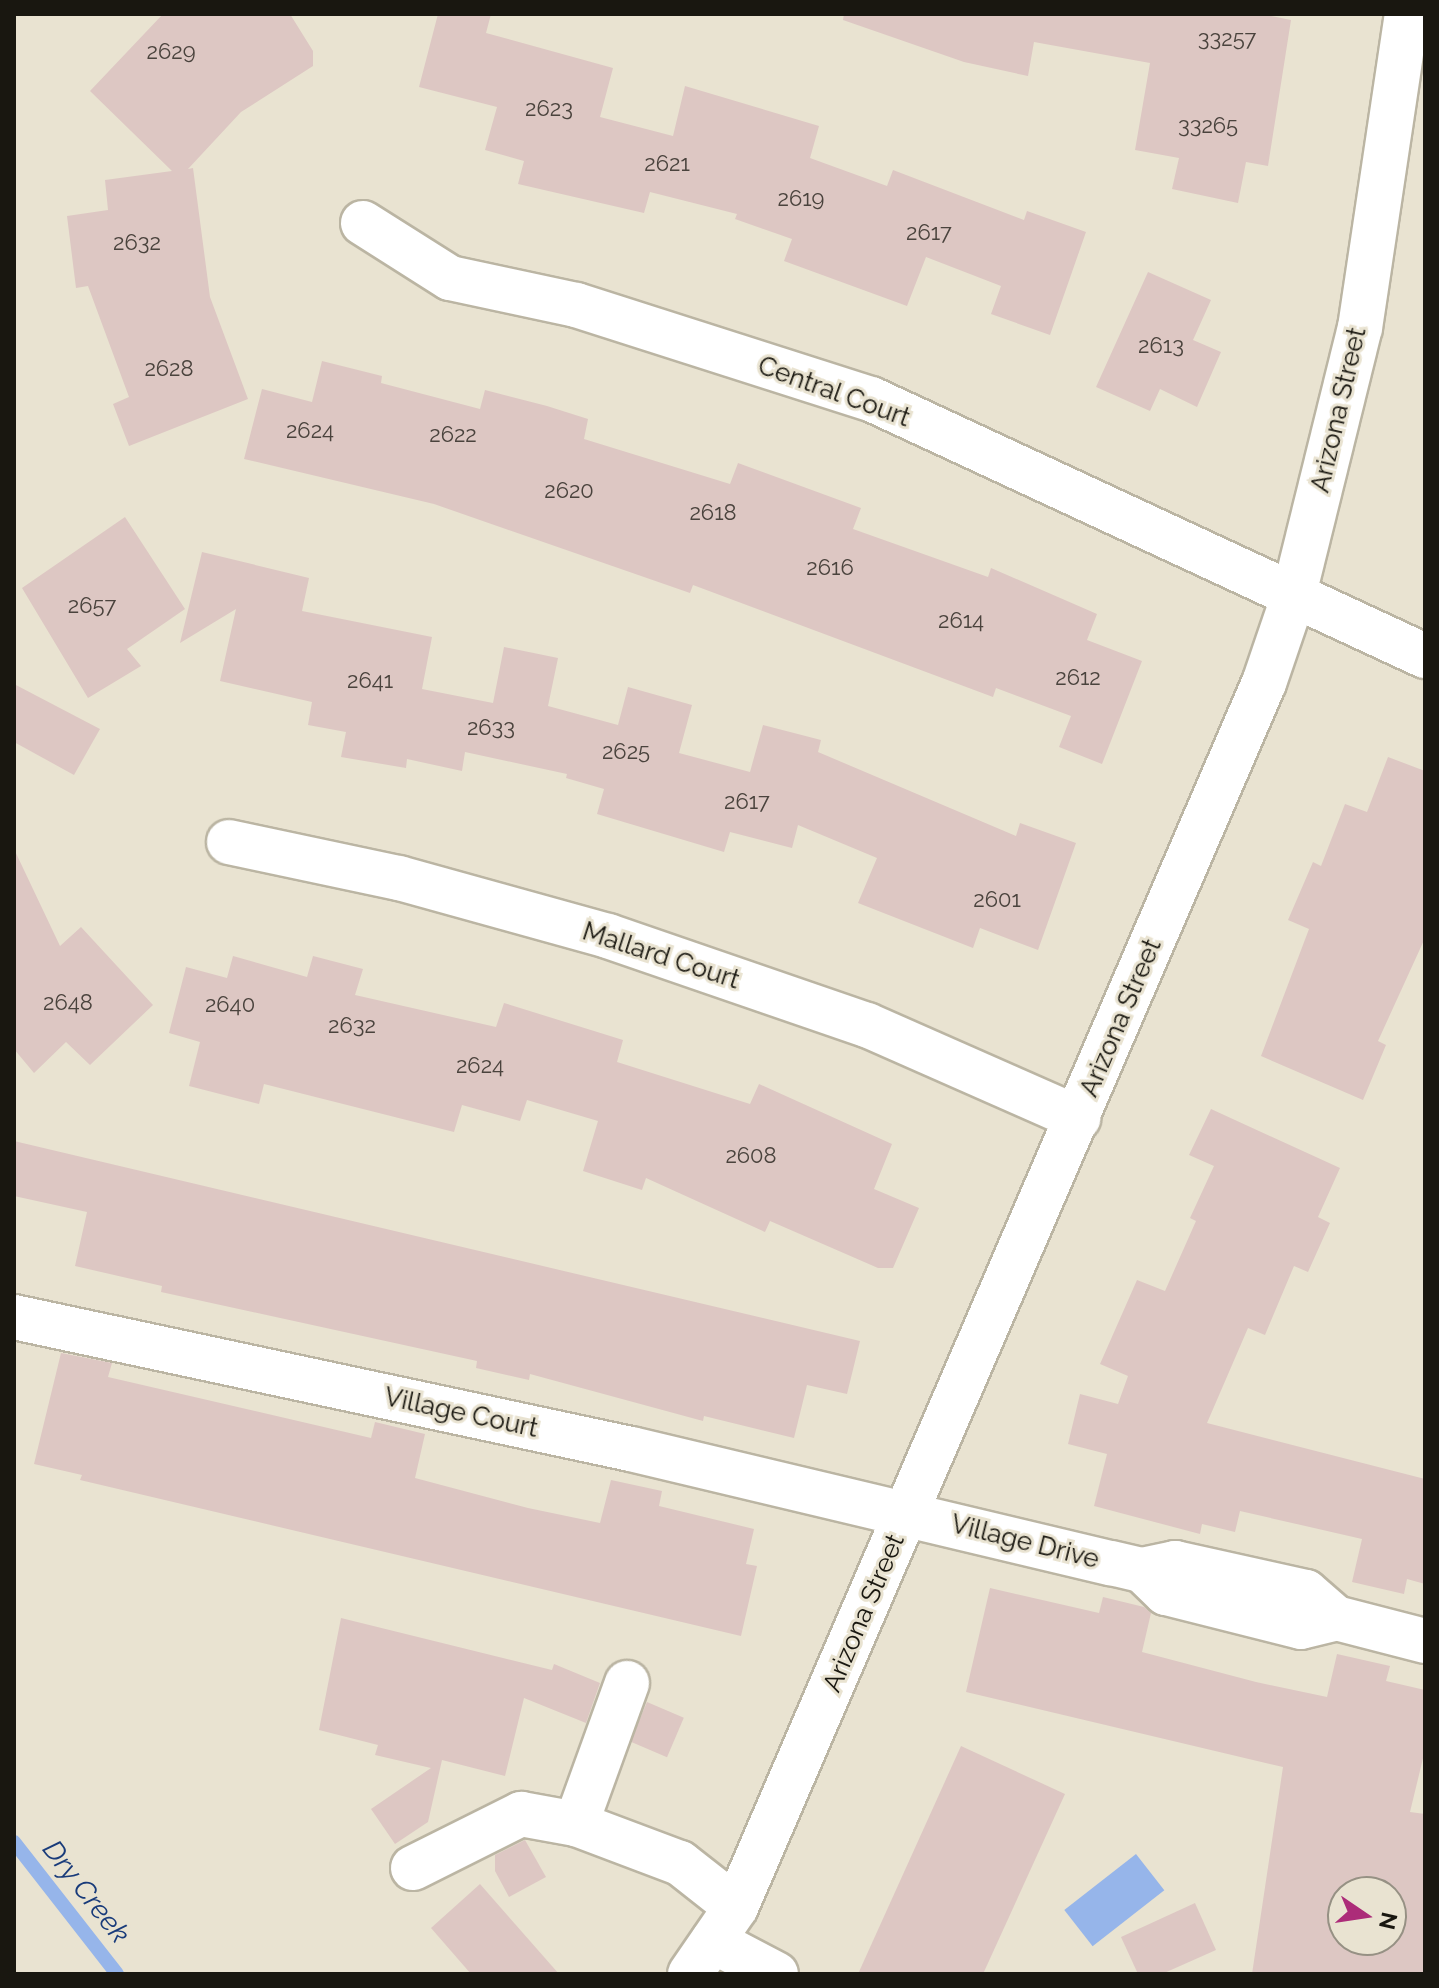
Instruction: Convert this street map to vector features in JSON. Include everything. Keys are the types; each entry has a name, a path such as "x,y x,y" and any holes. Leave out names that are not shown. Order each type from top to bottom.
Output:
{"street":[{"name":"Arizona Street","path":"713,1941 907,1515 1264,683 1293,598 1360,328 1407,14"},
{"name":"Central Court","path":"363,223 450,278 576,305 871,399 1293,598 1425,656"},
{"name":"Mallard Court","path":"229,842 399,878 608,936 867,1025 1078,1118"},
{"name":"Village Court","path":"14,1317 631,1449 907,1515"},
{"name":"Village Drive","path":"907,1515 1142,1570 1175,1563 1306,1592 1336,1618 1425,1641"},
{"path":"576,1824 627,1683"},
{"path":"413,1868 521,1814 576,1824 680,1863 713,1941 776,1974"}],"water":[{"path":"1136,1854 1164,1890 1093,1946 1064,1910"}],"building":[{"path":"163,14 290,14 313,51 313,66 241,112 188,169 193,168 210,297 248,399 129,446 113,404 129,397 88,286 76,288 67,216 108,210 105,180 172,171 90,91"},
{"path":"438,14 491,14 486,33 613,68 600,117 673,136 685,86 819,126 810,158 887,186 893,170 1024,220 1027,211 1086,232 1050,335 991,314 1001,286 926,257 907,306 784,261 792,239 735,219 737,214 650,192 644,213 518,184 524,161 485,150 497,107 419,87"},
{"path":"844,14 1261,14 1291,20 1268,166 1246,162 1238,203 1172,189 1179,158 1135,150 1150,63 1034,42 1028,76 964,62 843,20"},
{"path":"1148,272 1211,300 1193,340 1221,352 1197,407 1160,389 1150,411 1096,387"},
{"path":"322,361 382,376 381,383 480,409 485,390 547,406 588,419 584,439 730,484 738,463 861,508 853,529 988,577 991,568 1097,614 1087,640 1142,661 1102,764 1059,747 1071,716 996,688 993,697 693,585 690,593 434,504 244,459 262,389 312,402"},
{"path":"125,517 185,609 127,649 141,666 88,698 22,588"},
{"path":"202,552 309,578 302,611 432,637 422,689 493,703 504,647 558,658 548,706 618,725 628,687 692,705 679,753 750,772 763,725 821,740 818,752 1016,836 1020,823 1076,843 1038,950 980,928 973,948 858,903 877,858 798,825 792,848 730,832 724,852 597,814 604,789 566,778 567,774 465,752 462,771 407,759 406,768 341,757 346,732 308,725 312,702 220,681 236,609 180,643"},
{"path":"14,684 100,729 74,775 14,742"},
{"path":"1388,757 1425,771 1425,938 1378,1041 1386,1045 1363,1100 1261,1056 1309,929 1288,920 1313,862 1321,866 1345,804 1367,812"},
{"path":"14,849 60,946 81,927 153,1005 90,1065 66,1042 34,1073 14,1049"},
{"path":"233,956 307,977 313,956 363,969 355,995 496,1027 504,1003 623,1040 617,1062 750,1104 759,1084 892,1144 874,1189 919,1208 893,1268 878,1268 770,1221 765,1232 646,1178 642,1190 583,1171 598,1121 527,1100 520,1121 462,1105 454,1132 264,1084 259,1104 189,1086 200,1042 169,1033 186,967 227,978"},
{"path":"1211,1109 1340,1168 1318,1217 1330,1223 1308,1272 1294,1266 1265,1335 1248,1328 1207,1423 1425,1479 1425,1584 1407,1579 1404,1594 1352,1582 1362,1539 1240,1511 1235,1532 1202,1524 1200,1534 1094,1506 1107,1454 1068,1444 1080,1394 1118,1404 1128,1376 1100,1364 1137,1280 1165,1291 1196,1221 1190,1218 1214,1166 1189,1155"},
{"path":"14,1141 860,1341 847,1394 807,1385 794,1438 704,1416 703,1421 530,1374 529,1380 476,1368 477,1361 161,1292 162,1286 75,1266 87,1212 14,1196"},
{"path":"61,1353 112,1363 108,1377 371,1438 375,1422 425,1434 415,1478 528,1508 600,1523 611,1480 662,1491 659,1506 754,1529 746,1564 757,1566 741,1636 80,1480 82,1475 34,1464"},
{"path":"990,1588 1099,1613 1103,1597 1144,1607 1151,1613 1142,1652 1256,1682 1327,1697 1337,1654 1390,1666 1386,1681 1425,1690 1425,1750 1410,1812 1425,1814 1425,1974 1252,1974 1283,1767 966,1692"},
{"path":"341,1618 552,1670 554,1664 600,1683 586,1723 524,1698 505,1776 442,1760 428,1822 395,1844 371,1809 431,1768 375,1755 378,1745 319,1730"},
{"path":"647,1702 684,1718 667,1757 630,1742"},
{"path":"961,1746 1065,1794 983,1974 858,1974"},
{"path":"525,1840 546,1877 509,1897 495,1871 495,1855"},
{"path":"480,1884 559,1974 471,1974 431,1928"},
{"path":"1195,1903 1216,1950 1162,1974 1138,1974 1121,1937"}],"waterway":[{"name":"Dry Creek","path":"14,1842 117,1974"}]}
